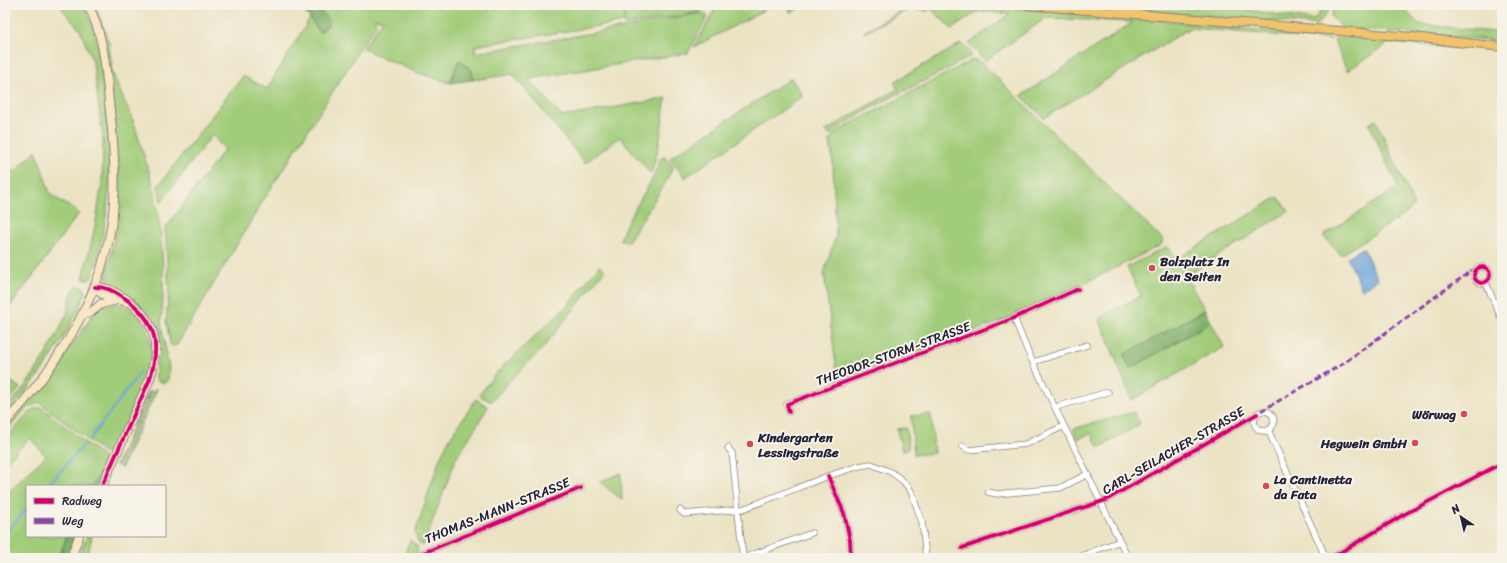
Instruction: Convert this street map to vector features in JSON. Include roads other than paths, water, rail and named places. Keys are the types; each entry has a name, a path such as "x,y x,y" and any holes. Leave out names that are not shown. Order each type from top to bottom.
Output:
{"main road":[{"path":"5,422 38,383 62,349 82,315 95,287 109,235 114,202 115,182 112,123 104,56 97,24 88,5"},
{"path":"1027,5 1372,34 1502,47"},
{"path":"95,287 102,294 132,304"},
{"path":"95,287 106,287 132,304 149,322 155,342 155,360 149,381 102,485"},
{"path":"82,315 90,313 101,304 117,300"},
{"path":"71,558 79,537"}],"street":[{"path":"1486,283 1502,320"},
{"path":"1078,289 1014,318 1033,362 1128,558"},
{"name":"THEODOR-STORM-STRASSE","path":"789,412 787,404 1014,318"},
{"path":"1033,362 1087,346"},
{"path":"1056,407 1108,392"},
{"path":"1261,411 1265,411 1272,415 1273,424 1268,430 1259,429 1256,426 1254,418 1261,411"},
{"name":"CARL-SEILACHER-STRASSE","path":"962,548 1106,500 1257,414"},
{"path":"962,446 969,450 1026,444 1064,426"},
{"path":"1268,430 1326,558"},
{"path":"728,448 732,453 743,558 812,533"},
{"path":"680,510 684,514 743,509 828,476 859,466 871,464 891,472 903,481 911,491 922,522 926,558"},
{"path":"1331,558 1404,515 1501,465"},
{"path":"988,492 997,494 1060,488 1088,474"},
{"path":"828,476 844,513 850,540 851,558"},
{"name":"THOMAS-MANN-STRASSE","path":"422,555 580,488"},
{"path":"1076,558 1120,541"}],"water":[{"path":"1363,248 1378,279 1362,289 1347,257"}],"waterway":[{"path":"90,439 140,372"},
{"path":"48,485 84,445"},
{"path":"5,533 26,510"}],"place":[{"name":"Bolzplatz In den Seiten","path":"1152,268"},
{"name":"Wörwag","path":"1464,414"},
{"name":"Hegwein GmbH","path":"1415,443"},
{"name":"Kindergarten Lessingstraße","path":"750,444"},
{"name":"La Cantinetta da Fata","path":"1266,486"}]}
